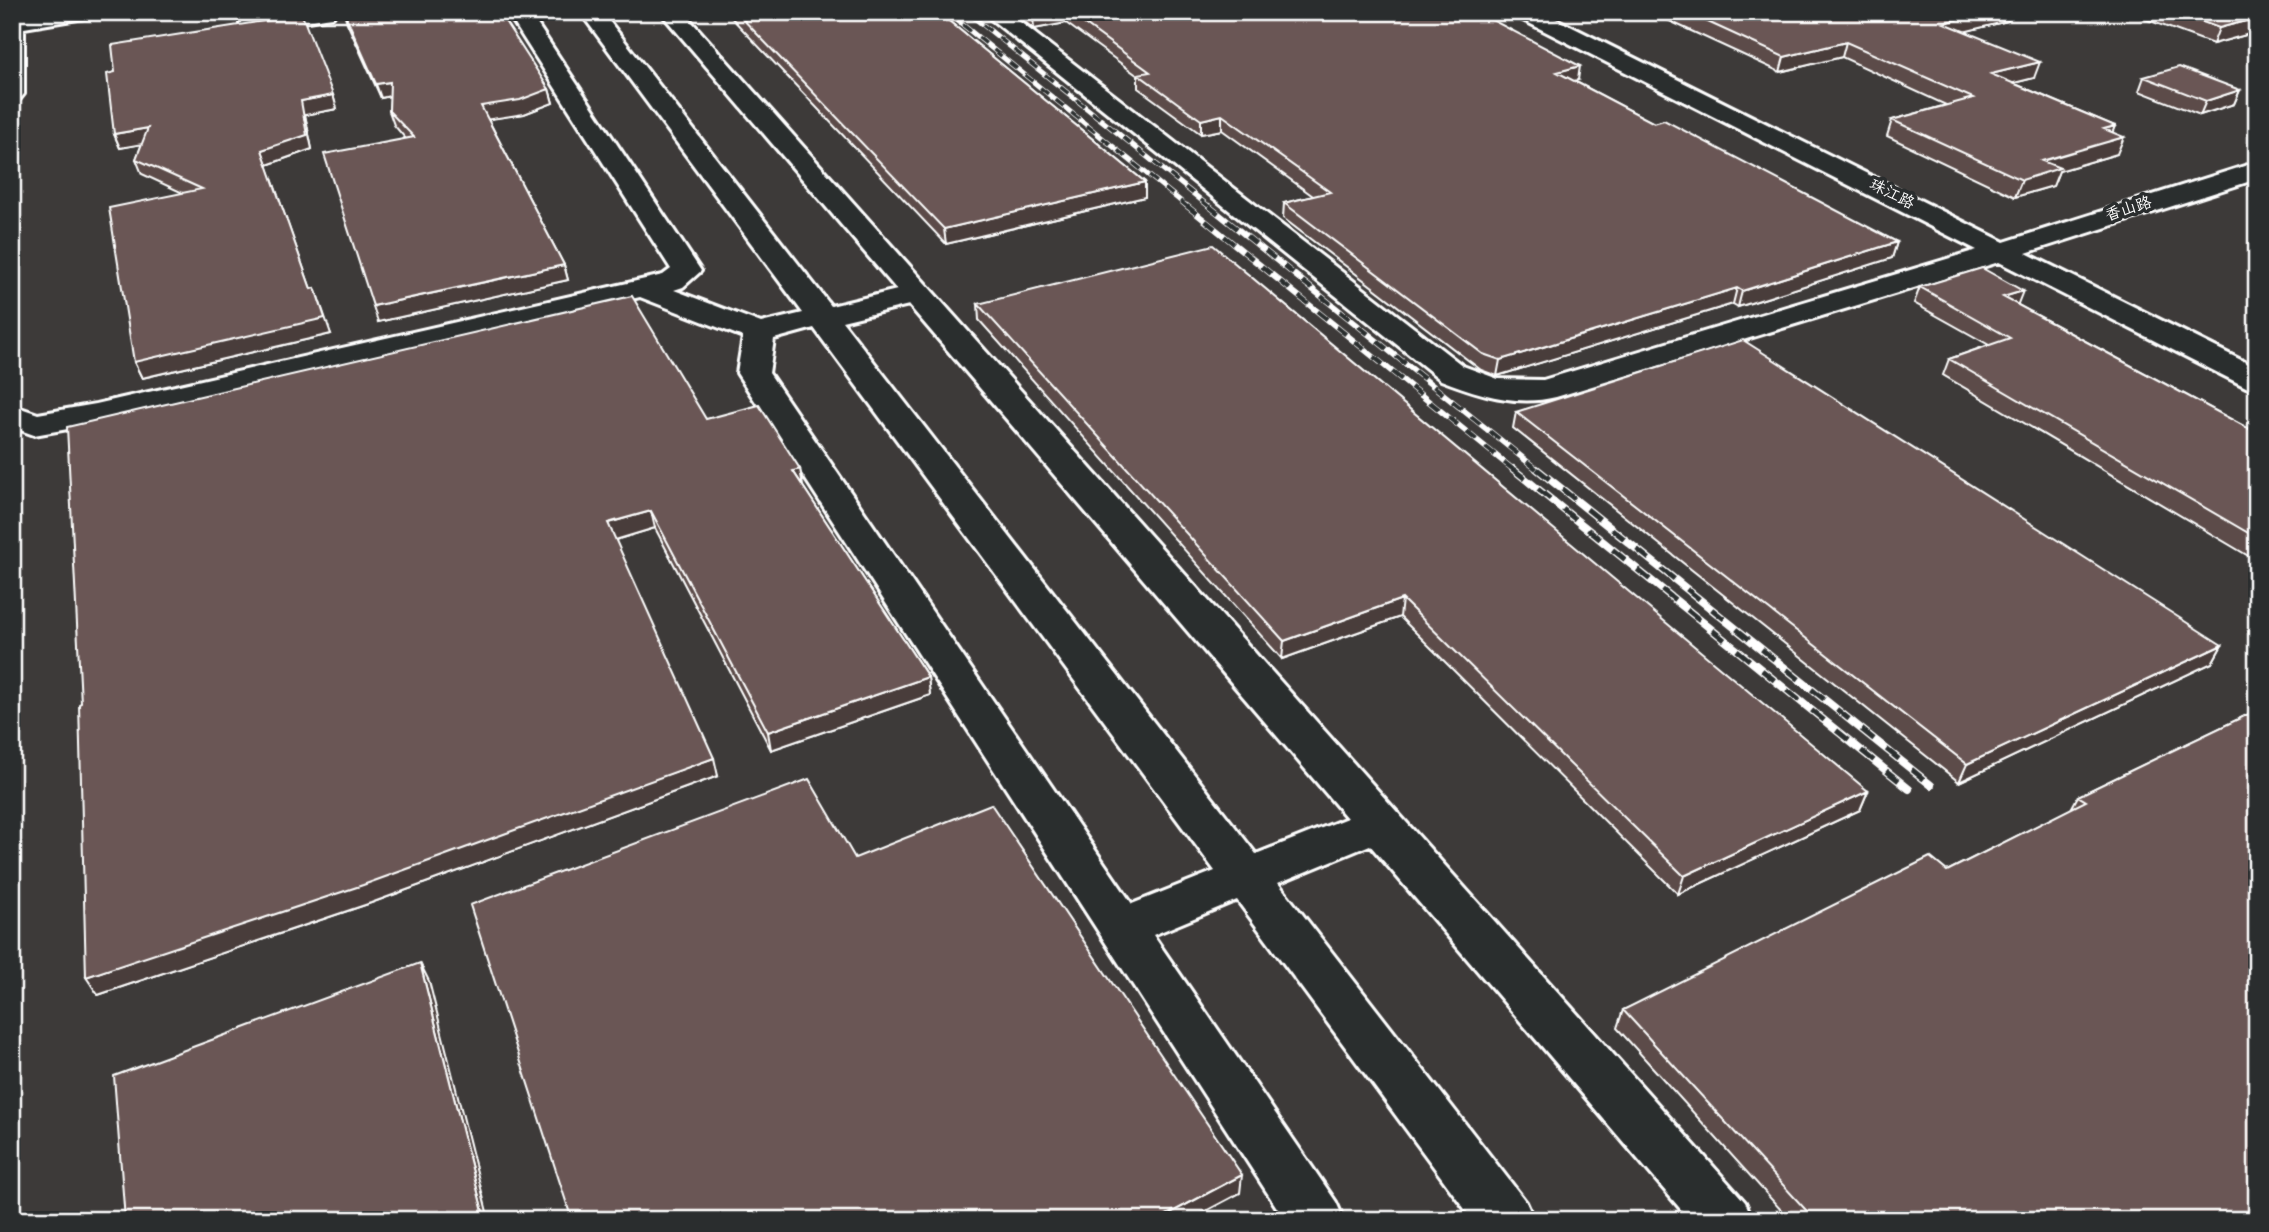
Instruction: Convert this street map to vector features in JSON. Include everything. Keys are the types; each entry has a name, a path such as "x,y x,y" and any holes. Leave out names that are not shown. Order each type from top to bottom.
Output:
{"street":[{"path":"12,94 13,13 20,12"},
{"path":"13,23 84,12"},
{"path":"224,28 325,12"},
{"path":"12,415 34,425 96,414 673,281 687,271 518,12"},
{"path":"591,12 1506,1220"},
{"path":"671,12 1725,1220"},
{"name":"香山路","path":"993,12 1452,373 1494,388 1545,390 2001,252 2257,170"},
{"name":"珠江路","path":"1525,12 2257,380"},
{"path":"643,288 759,333 916,293"},
{"path":"759,333 754,373 1316,1220"},
{"path":"1122,928 1379,823"}],"building":[{"path":"344,12 499,12 549,89 520,100 481,106 564,265 373,306 324,154 414,137 389,111 390,82 376,84"},
{"path":"736,12 938,12 1145,182 944,229"},
{"path":"1028,12 1056,12 1033,16"},
{"path":"1068,12 1477,12 1580,66 1557,72 1654,123 1664,120 1897,242 1742,291 1737,288 1500,360 1483,354 1284,203 1330,192 1222,115 1201,120 1138,74 1150,72"},
{"path":"1686,12 1986,12 1944,23 2040,62 1991,74 2115,126 2104,129 2124,137 2042,161 2060,168 2022,180 1892,120 1973,98 1846,42 1784,57"},
{"path":"2175,12 2224,12 2241,18 2257,12 2257,18 2219,28"},
{"path":"302,15 333,95 301,101 307,135 262,150 311,289 315,288 325,318 134,362 109,208 202,189 136,159 148,128 114,134 107,74 115,72 112,45"},
{"path":"2179,67 2240,90 2206,101 2144,77"},
{"path":"1213,245 1868,791 1684,876 1402,599 1284,641 978,304"},
{"path":"1982,268 2023,291 2003,297 2257,433 2257,538 1949,359 2010,338 1920,287"},
{"path":"632,296 706,419 759,405 800,469 793,471 928,677 768,732 651,511 608,523 714,758 363,885 86,977 81,703 67,427"},
{"path":"1743,340 2222,645 1967,764 1516,412"},
{"path":"2257,710 2257,1220 1815,1220 1623,1010 1930,857 1947,871 2086,801 2078,796"},
{"path":"809,779 855,858 991,804 1242,1175 1157,1220 572,1220 470,905"},
{"path":"420,963 485,1220 125,1220 114,1076"}],"railway":[{"path":"947,12 1189,208"},
{"path":"967,12 1211,208"},
{"path":"1187,206 1515,471"},
{"path":"1209,206 1539,471"},
{"path":"1513,469 1909,789"},
{"path":"1537,469 1931,785"}]}
